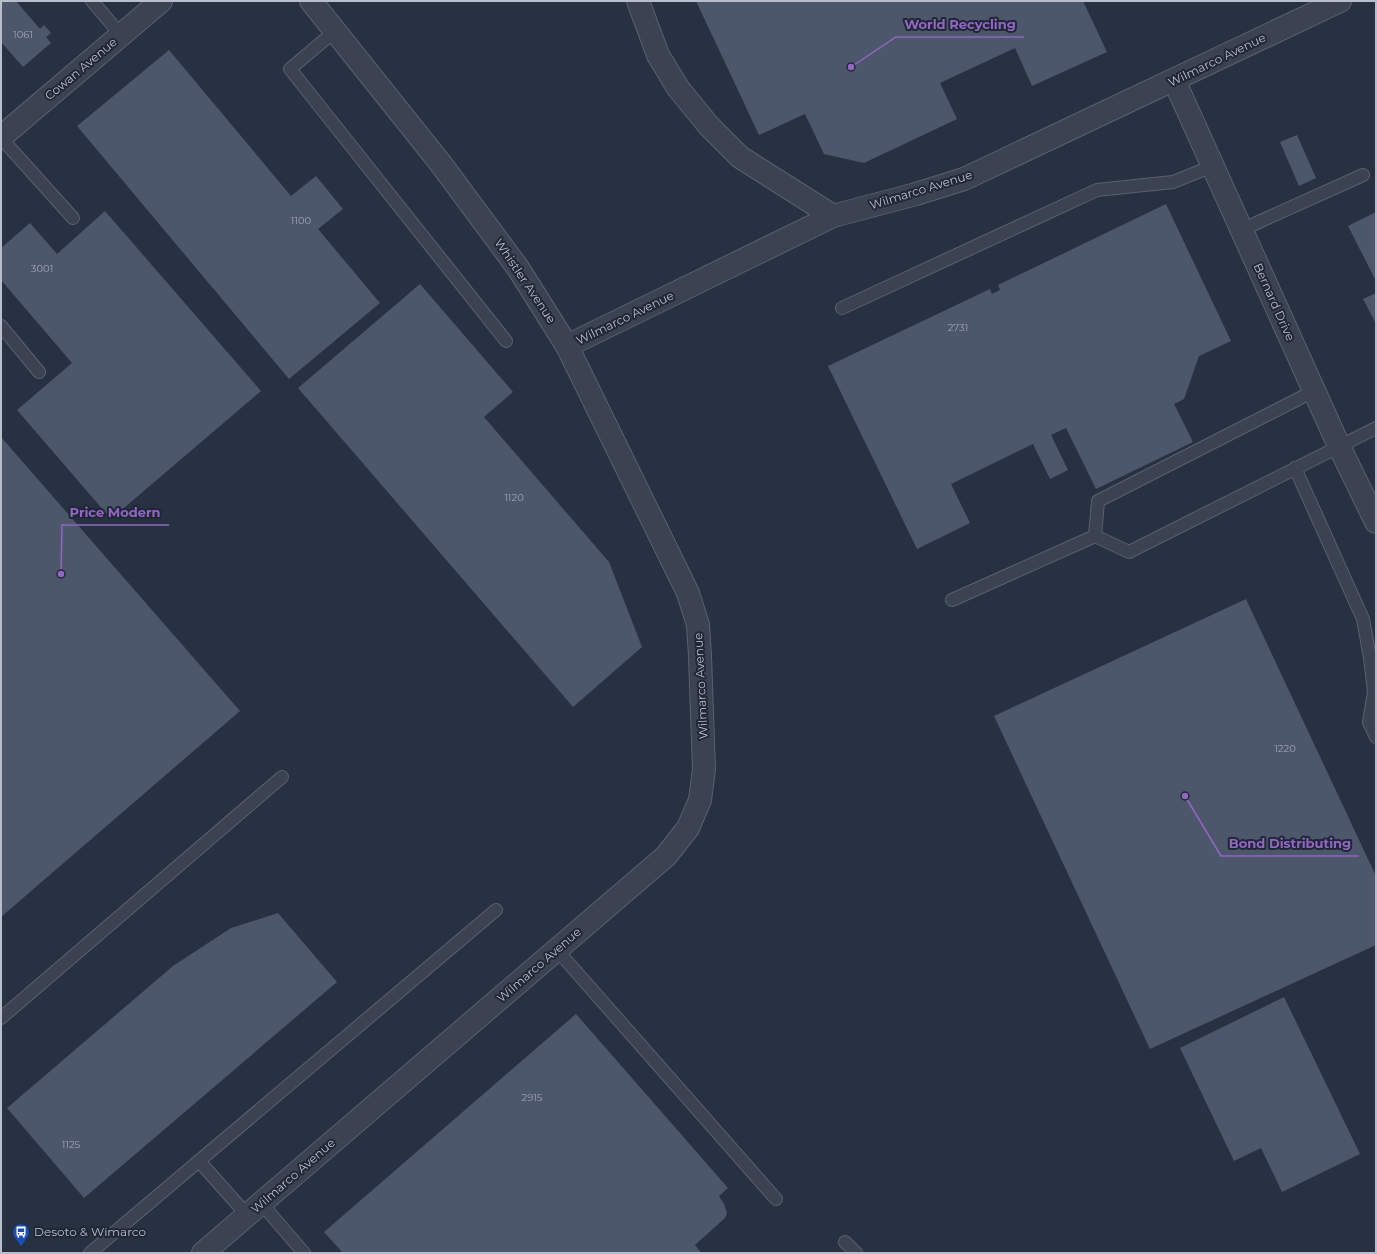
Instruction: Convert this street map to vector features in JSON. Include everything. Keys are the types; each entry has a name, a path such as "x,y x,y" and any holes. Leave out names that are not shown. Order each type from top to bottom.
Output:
{"street":[{"name":"Cowan Avenue","path":"1,138 161,1"},
{"name":"Whistler Avenue","path":"311,1 441,164 518,268 567,346 688,593"},
{"path":"638,1 658,54 678,88 709,126 740,156 833,216"},
{"name":"Wilmarco Avenue","path":"567,346 833,216 916,194 964,179 1340,1"},
{"name":"Bernard Drive","path":"1174,80 1339,446 1376,522"},
{"name":"Wilmarco Avenue","path":"203,1253 666,856 688,828 700,800 704,769 698,625 688,593"}],"lane":[{"path":"92,1 121,35"},
{"path":"335,31 290,69 506,341"},
{"path":"1,138 73,218"},
{"path":"842,308 1097,190 1173,182 1213,166"},
{"path":"1242,230 1363,175"},
{"path":"1,326 39,372"},
{"path":"1094,536 1098,502 1314,391"},
{"path":"952,600 1094,536 1129,552 1376,428"},
{"path":"1296,468 1363,619 1374,692 1369,722 1376,737"},
{"path":"1,1018 282,778"},
{"path":"90,1253 496,910"},
{"path":"556,950 776,1199"},
{"path":"199,1161 304,1253"},
{"path":"845,1242 856,1253"}],"building":[{"path":"1,1 16,1 40,29 44,25 51,33 46,37 51,43 23,67 1,42"},
{"path":"696,1 1083,1 1107,52 1032,86 1015,48 940,83 957,119 864,163 824,154 805,114 759,135"},
{"path":"169,50 291,196 316,176 343,209 318,229 380,303 289,379 77,126"},
{"path":"1297,135 1316,178 1299,186 1280,142"},
{"path":"1166,204 1231,341 1199,356 1184,399 1174,404 1193,442 1096,489 1066,428 1051,435 1068,470 1050,479 1033,444 951,484 970,523 917,549 828,366 990,289 992,294 1000,290 998,285"},
{"path":"105,211 261,391 111,519 17,410 72,363 1,280 1,248 30,223 57,254"},
{"path":"1376,212 1376,281 1348,226"},
{"path":"420,284 513,392 484,417 609,562 642,647 573,707 298,388"},
{"path":"1376,293 1376,324 1363,299"},
{"path":"1,437 240,711 1,917"},
{"path":"1246,599 1376,876 1376,945 1150,1049 994,716"},
{"path":"278,913 337,982 84,1198 7,1108 173,966 231,928"},
{"path":"1284,997 1360,1154 1282,1192 1261,1148 1234,1161 1180,1048"},
{"path":"576,1014 728,1188 719,1196 727,1213 725,1218 695,1245 701,1253 343,1253 324,1232"}],"place":[{"name":"World Recycling","path":"851,67"},
{"name":"Price Modern","path":"61,574"},
{"name":"Bond Distributing","path":"1185,796"},
{"name":"Desoto & Wimarco","path":"21,1247"}]}
